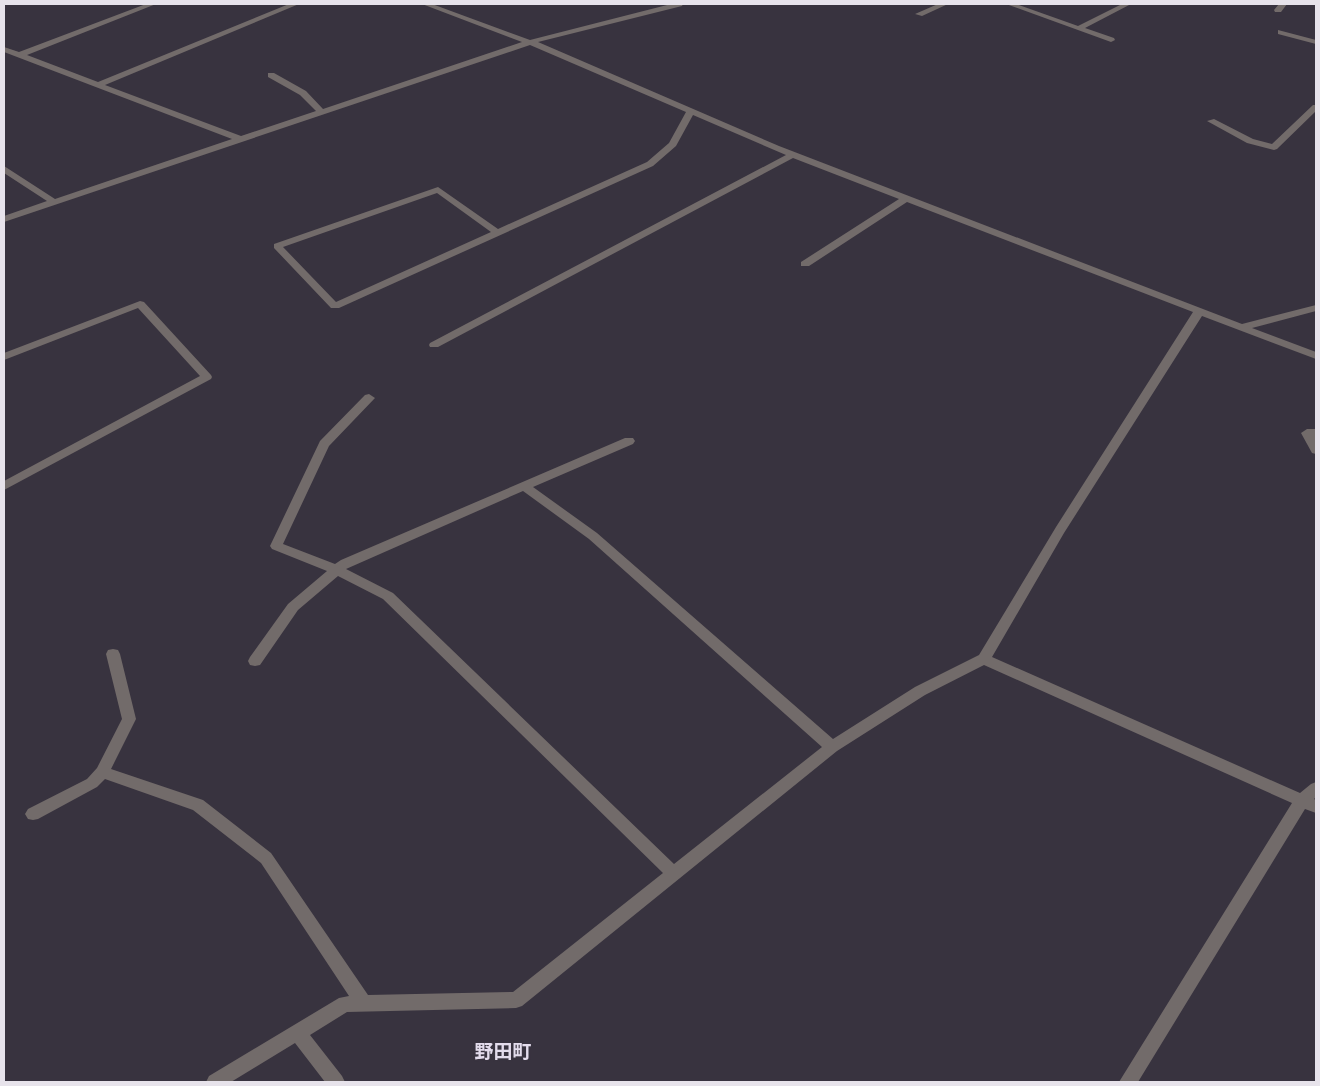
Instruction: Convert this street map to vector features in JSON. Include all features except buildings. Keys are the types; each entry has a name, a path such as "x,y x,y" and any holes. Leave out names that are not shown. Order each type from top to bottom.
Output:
{"street":[{"path":"19,55 152,4"},
{"path":"98,85 295,4"},
{"path":"426,4 530,42 690,113 792,155 1316,356"},
{"path":"653,4 664,8"},
{"path":"4,219 530,42 679,4"},
{"path":"919,14 944,4"},
{"path":"1010,4 1111,40"},
{"path":"1079,28 1127,4"},
{"path":"1281,32 1316,42"},
{"path":"4,49 242,140"},
{"path":"271,75 303,93 323,113"},
{"path":"1211,120 1250,142 1274,147 1316,107"},
{"path":"498,232 438,190 277,246 335,306 650,164 673,144 690,113"},
{"path":"434,345 792,155"},
{"path":"4,169 54,202"},
{"path":"805,264 906,198"},
{"path":"4,357 140,304 207,377 4,486"},
{"path":"1243,327 1316,308"},
{"path":"215,1082 345,1004 516,1000 832,747 920,691 984,659 1060,530 1200,310"},
{"path":"369,398 324,444 276,546 337,570 388,596 674,874"},
{"path":"1316,433 1307,433 1316,450"},
{"path":"256,661 293,607 345,563 629,441"},
{"path":"524,487 593,536 832,747"},
{"path":"33,814 92,783 102,772 129,719 113,654"},
{"path":"984,659 1310,803"},
{"path":"102,772 198,805 266,858 364,1004"},
{"path":"1128,1082 1310,803 1316,788"},
{"path":"298,1033 336,1082"}],"district":[{"name":"野田町","path":"503,1051"}]}
